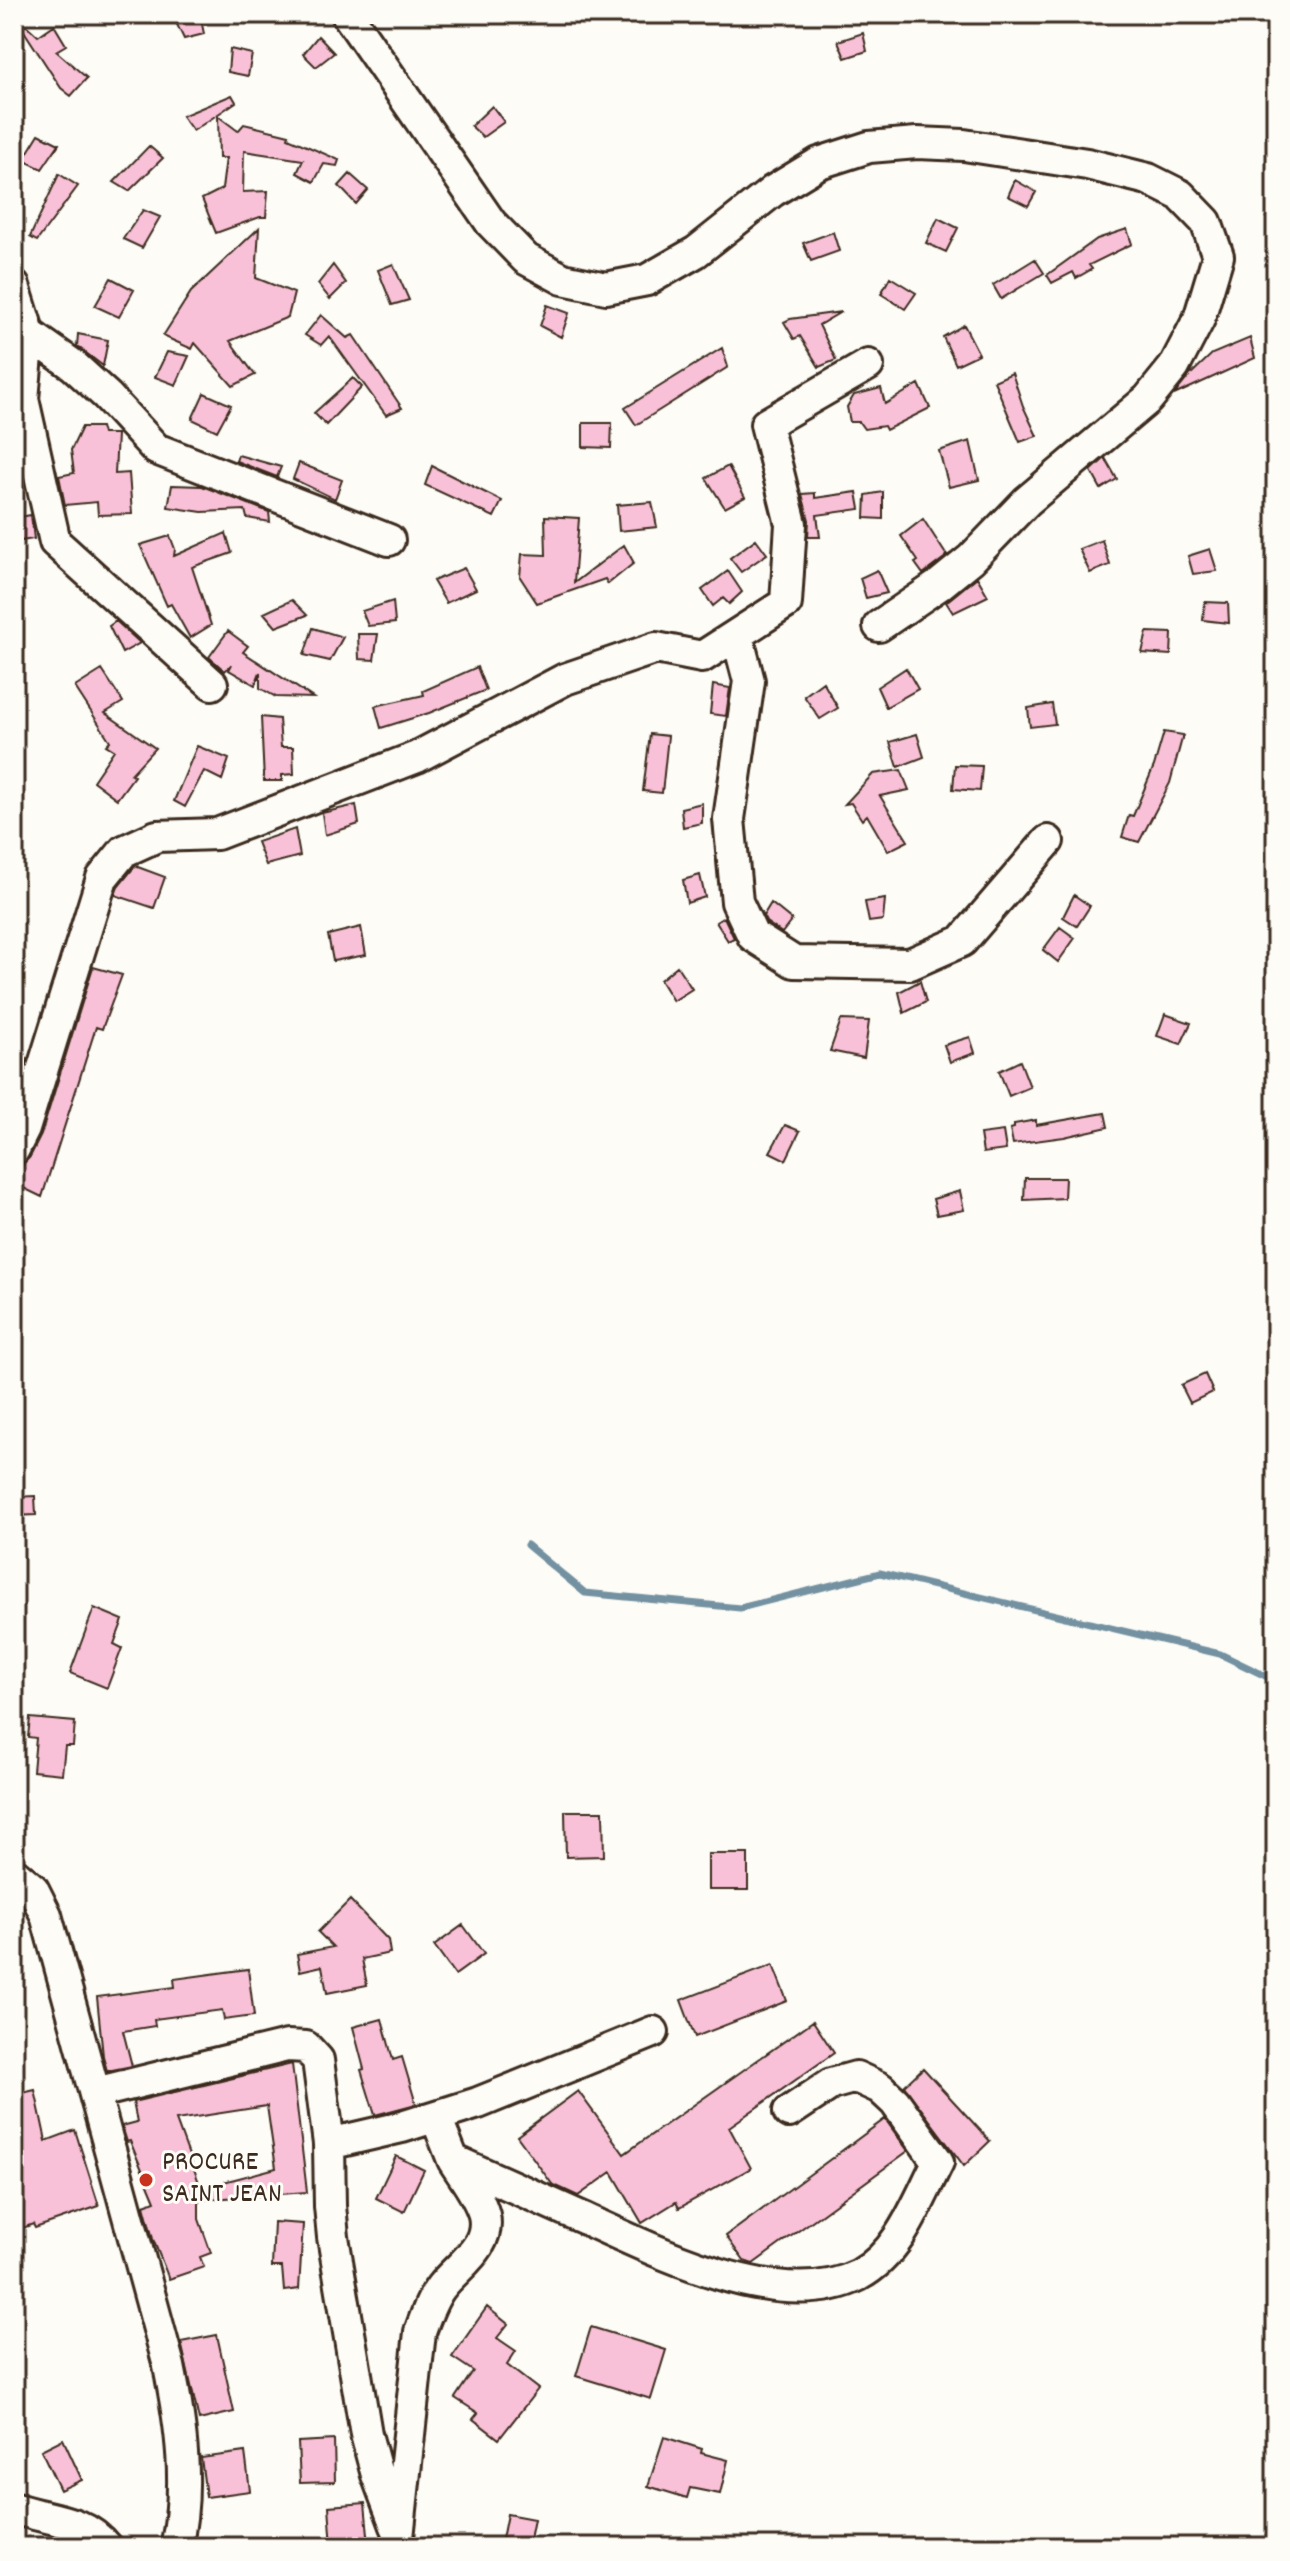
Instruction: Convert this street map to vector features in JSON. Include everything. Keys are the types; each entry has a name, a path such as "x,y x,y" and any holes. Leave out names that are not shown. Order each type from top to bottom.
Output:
{"street":[{"path":"347,14 491,223 526,259 563,279 606,288 647,280 696,252 773,191 819,163 869,147 917,143 964,145 1087,164 1148,179 1180,195 1206,222 1218,256 1199,319 1174,367 1148,399 1027,501 971,559 879,626"},
{"path":"14,286 29,334 23,399 55,542 212,684"},
{"path":"29,334 73,365 156,449 389,540"},
{"path":"14,1149 24,1129 102,878 124,851 157,836 217,834 417,757 578,675 656,648 702,657 786,603 791,524 766,424 868,365"},
{"path":"737,635 749,681 729,819 737,902 753,936 794,962 910,964 962,941 1048,841"},
{"path":"14,1873 33,1889 46,1915 169,2366 181,2423 183,2478 180,2532 176,2547"},
{"path":"329,2144 436,2117 529,2084 653,2032"},
{"path":"95,2093 287,2046 306,2047 318,2060 329,2144 331,2221 366,2434 398,2541"},
{"path":"453,2160 668,2257 768,2285 815,2287 859,2274 893,2246 938,2162 895,2102 880,2088 856,2077 831,2084 789,2112"},
{"path":"398,2541 420,2332 430,2304 442,2285 475,2251 484,2232 484,2214 453,2160 436,2117"},
{"path":"14,2508 71,2522 98,2537 106,2547"}],"building":[{"path":"172,14 200,14 204,34 184,39"},
{"path":"26,25 38,36 54,25 66,45 56,51 87,78 71,96 61,88 22,28"},
{"path":"863,33 867,51 845,58 838,41"},
{"path":"318,36 334,53 316,67 303,54"},
{"path":"230,49 252,54 248,76 228,72"},
{"path":"232,95 236,102 193,131 182,116"},
{"path":"492,106 504,122 483,137 471,126"},
{"path":"218,116 238,131 244,124 289,135 288,138 339,160 337,166 324,164 314,182 297,173 303,160 244,151 243,192 268,191 266,217 216,233 202,199 222,189 226,158 219,158"},
{"path":"39,134 59,144 42,169 23,160"},
{"path":"149,146 163,158 129,191 114,182"},
{"path":"59,174 78,186 37,241 30,237"},
{"path":"350,174 368,190 356,204 339,186"},
{"path":"1015,180 1036,192 1028,206 1008,196"},
{"path":"143,210 160,217 142,248 123,239"},
{"path":"938,218 958,228 946,252 926,243"},
{"path":"259,228 256,278 294,293 288,317 230,341 255,375 233,386 195,343 192,349 163,336 191,292"},
{"path":"1127,229 1132,244 1089,265 1092,269 1076,278 1073,272 1052,283 1047,275 1097,239"},
{"path":"833,232 839,251 811,261 803,243"},
{"path":"1035,259 1044,273 1001,299 993,285"},
{"path":"393,264 409,300 392,305 378,270"},
{"path":"333,265 346,283 330,299 318,284"},
{"path":"890,277 916,293 905,309 881,294"},
{"path":"111,278 134,290 119,317 95,306"},
{"path":"547,305 569,313 561,337 540,326"},
{"path":"841,312 819,325 836,360 819,367 800,336 794,339 784,322"},
{"path":"321,315 347,338 353,335 402,408 386,415 329,336 321,345 305,335"},
{"path":"964,325 979,354 956,365 943,337"},
{"path":"78,334 108,340 103,366 77,346"},
{"path":"1250,338 1255,358 1174,395 1212,354"},
{"path":"722,348 728,367 636,425 625,408"},
{"path":"167,352 189,356 176,385 155,377"},
{"path":"1012,373 1037,436 1020,442 994,381"},
{"path":"353,378 362,387 326,425 314,413"},
{"path":"919,384 930,408 886,430 884,426 864,429 859,422 850,422 847,407 854,395 881,388 885,404"},
{"path":"204,393 231,405 217,431 192,419"},
{"path":"583,423 612,423 611,448 583,447"},
{"path":"82,427 101,427 103,434 117,434 115,474 129,473 132,514 98,515 97,502 65,505 59,476 74,473 71,450"},
{"path":"970,441 979,480 949,487 939,451"},
{"path":"238,455 281,467 277,477 236,461"},
{"path":"1105,458 1117,479 1101,489 1091,471"},
{"path":"299,463 342,480 335,499 293,479"},
{"path":"432,466 502,501 494,517 425,485"},
{"path":"728,466 745,497 725,508 706,478"},
{"path":"172,485 202,486 269,512 270,522 247,518 245,510 202,512 168,507"},
{"path":"857,492 860,509 817,515 820,537 808,537 809,520 802,494 815,493 815,498"},
{"path":"883,492 883,519 865,518 866,495"},
{"path":"652,502 657,527 619,531 617,505"},
{"path":"31,515 34,539 14,542 14,518"},
{"path":"545,516 579,518 574,583 624,545 634,563 608,584 605,579 537,603 520,577 522,554 546,555"},
{"path":"923,519 947,556 923,574 901,536"},
{"path":"226,533 232,553 192,567 211,625 190,638 171,604 167,606 140,545 170,536 174,556"},
{"path":"756,539 767,554 741,572 730,558"},
{"path":"1102,540 1110,565 1090,573 1079,549"},
{"path":"1210,549 1217,571 1193,574 1188,556"},
{"path":"464,568 476,589 446,603 433,581"},
{"path":"877,570 887,593 866,598 860,578"},
{"path":"728,571 742,592 729,604 723,598 713,606 702,590"},
{"path":"977,577 988,596 953,613 946,602"},
{"path":"292,600 307,615 276,627 264,613"},
{"path":"393,601 395,623 368,626 362,611"},
{"path":"1205,602 1228,603 1229,623 1203,620"},
{"path":"116,621 140,643 122,653 109,626"},
{"path":"313,628 343,637 330,661 304,655"},
{"path":"228,631 248,646 243,652 313,698 276,697 260,688 260,672 255,685 229,670 232,664 225,671 209,657"},
{"path":"1147,632 1172,633 1171,655 1142,653"},
{"path":"358,634 378,634 374,660 359,659"},
{"path":"477,667 486,690 381,728 375,706 424,695 423,691"},
{"path":"906,668 918,689 886,707 877,687"},
{"path":"102,670 123,702 105,713 155,748 131,774 134,776 117,799 93,781 114,750 106,745 110,741 75,687"},
{"path":"823,682 838,708 820,719 804,696"},
{"path":"713,685 730,688 726,716 710,714"},
{"path":"1052,704 1055,724 1030,727 1028,708"},
{"path":"261,717 279,719 281,747 293,747 294,774 282,775 282,781 264,781"},
{"path":"1164,732 1183,735 1170,783 1139,842 1122,837 1129,815 1133,816 1154,766"},
{"path":"650,734 668,736 662,793 643,791"},
{"path":"917,734 924,757 898,767 890,742"},
{"path":"197,746 229,759 222,780 204,771 185,807 174,801"},
{"path":"955,765 982,766 980,791 953,789"},
{"path":"901,770 909,790 880,796 908,841 888,851 867,815 862,820 851,803 845,804 873,774"},
{"path":"702,803 702,823 683,827 681,808"},
{"path":"356,805 359,824 325,835 322,813"},
{"path":"295,829 300,856 266,865 257,842"},
{"path":"135,866 165,877 154,908 115,895"},
{"path":"700,875 705,897 687,903 683,880"},
{"path":"1074,895 1090,906 1077,926 1063,917"},
{"path":"885,899 883,920 869,922 865,902"},
{"path":"771,903 792,920 782,933 766,922 763,916"},
{"path":"724,917 734,938 728,941 716,922"},
{"path":"361,927 366,955 333,961 328,935"},
{"path":"1060,927 1075,938 1058,962 1043,950"},
{"path":"677,966 692,989 673,1001 660,980"},
{"path":"93,967 122,975 102,1029 96,1027 42,1197 17,1185 23,1164 41,1135"},
{"path":"920,981 926,1002 904,1013 899,992"},
{"path":"1165,1014 1191,1023 1181,1044 1157,1036"},
{"path":"841,1020 869,1021 864,1058 830,1051"},
{"path":"970,1037 975,1053 950,1062 944,1045"},
{"path":"1020,1061 1030,1087 1009,1096 999,1071"},
{"path":"1105,1113 1108,1127 1013,1144 1010,1129 1014,1128 1014,1124 1036,1120 1036,1125"},
{"path":"785,1125 800,1131 786,1160 770,1152"},
{"path":"1003,1131 1006,1150 983,1153 980,1134"},
{"path":"1025,1178 1065,1178 1064,1198 1024,1200"},
{"path":"960,1191 964,1210 937,1215 933,1199"},
{"path":"1205,1374 1213,1392 1190,1403 1181,1385"},
{"path":"35,1496 36,1515 14,1516 14,1497"},
{"path":"94,1608 123,1620 114,1644 122,1648 107,1688 70,1673"},
{"path":"30,1718 75,1722 73,1746 65,1746 62,1774 33,1771 36,1738 28,1737"},
{"path":"565,1811 603,1811 604,1856 566,1857"},
{"path":"708,1854 748,1854 748,1890 708,1890"},
{"path":"350,1900 388,1940 390,1953 362,1959 367,1985 327,1993 322,1966 300,1971 297,1954 333,1947 318,1932"},
{"path":"463,1925 484,1954 455,1975 434,1946"},
{"path":"773,1965 787,2001 695,2037 681,2000"},
{"path":"248,1969 254,2016 224,2020 222,2010 154,2019 155,2026 123,2031 132,2066 107,2071 97,1997 175,1987 174,1979"},
{"path":"382,2019 393,2060 402,2057 416,2104 375,2115 361,2070 364,2069 353,2027"},
{"path":"813,2021 834,2053 729,2127 751,2168 679,2208 676,2202 642,2223 612,2172 578,2196 552,2184 517,2136 578,2091 624,2154"},
{"path":"292,2064 307,2192 199,2200 199,2219 211,2253 200,2257 204,2267 169,2279 144,2205 155,2201 122,2126 137,2122 133,2102","holes":["267,2106 276,2168 201,2188 176,2120"]},
{"path":"923,2068 990,2141 964,2166 904,2086"},
{"path":"35,2090 46,2141 75,2130 99,2206 35,2228 33,2224 23,2228 14,2206 14,2095"},
{"path":"885,2119 908,2151 753,2264 744,2261 726,2236"},
{"path":"396,2156 424,2170 404,2212 376,2198"},
{"path":"274,2222 303,2224 299,2289 284,2291 282,2267 272,2267"},
{"path":"487,2307 508,2324 497,2338 516,2351 507,2365 538,2389 499,2439 473,2419 478,2413 455,2398 473,2371 452,2357"},
{"path":"591,2327 666,2350 651,2399 576,2376"},
{"path":"217,2335 234,2412 199,2420 181,2342"},
{"path":"664,2437 702,2449 701,2453 728,2460 720,2494 690,2488 687,2498 648,2486"},
{"path":"63,2439 82,2480 60,2490 41,2450"},
{"path":"334,2440 335,2482 300,2483 298,2442"},
{"path":"245,2452 250,2491 206,2497 201,2458"},
{"path":"365,2503 369,2545 332,2547 329,2506"},
{"path":"507,2514 534,2519 529,2544 502,2539"}],"waterway":[{"path":"527,1545 585,1593 740,1608 880,1573 1220,1654 1276,1681"}],"place":[{"name":"PROCURE SAINT JEAN","path":"146,2180"}]}
